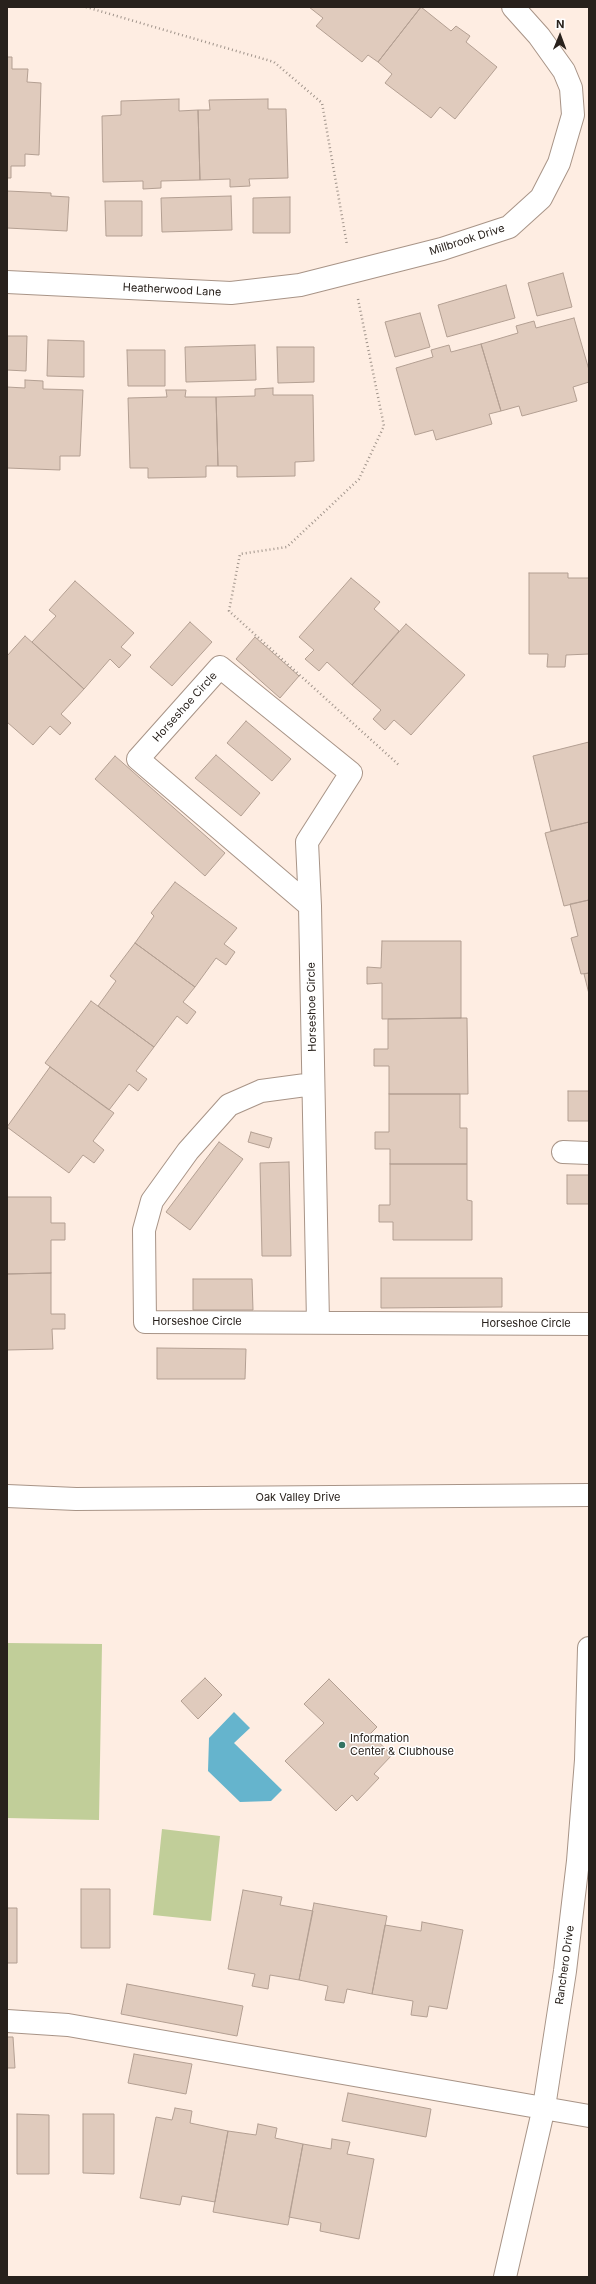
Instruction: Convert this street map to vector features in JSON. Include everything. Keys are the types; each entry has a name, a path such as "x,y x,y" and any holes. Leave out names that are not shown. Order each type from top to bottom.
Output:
{"street":[{"name":"Millbrook Drive","path":"344,274 442,249 509,227 541,198 559,163 573,115 571,88 564,71 538,36 513,7"},
{"name":"Heatherwood Lane","path":"7,282 231,293 300,285 344,274"},
{"name":"Horseshoe Circle","path":"310,906 138,758 220,667 351,774 306,842 310,906 318,1323"},
{"name":"Horseshoe Circle","path":"313,1084 261,1091 229,1105 188,1151 152,1201 144,1230 145,1322 589,1324"},
{"path":"563,1152 589,1153"},
{"name":"Oak Valley Drive","path":"7,1496 76,1499 589,1495"},
{"name":"Ranchero Drive","path":"505,2277 544,2107 565,1971 578,1861 586,1760 589,1648"},
{"path":"7,2021 68,2025 589,2116"}],"path":[{"path":"86,7 274,62 322,104 344,274 384,426 359,479 287,547 240,554 229,611 400,766"}],"green space":[{"path":"7,1643 102,1644 99,1820 7,1818"},
{"path":"162,1829 220,1836 211,1921 153,1915"}],"water":[{"path":"234,1712 250,1728 234,1743 282,1790 271,1801 240,1802 208,1771 209,1738"}],"building":[{"path":"309,7 421,7 378,62 368,55 362,62 316,26 323,18"},
{"path":"421,7 451,31 456,26 470,36 466,42 497,67 455,119 440,107 431,118 385,83 392,74 378,62"},
{"path":"7,57 12,57 12,69 28,69 27,82 41,83 39,155 25,154 25,166 11,166 11,178 7,178"},
{"path":"179,99 179,111 198,110 200,180 161,181 161,188 143,189 143,181 103,182 102,116 121,115 121,101"},
{"path":"268,99 268,109 286,109 288,178 249,179 250,186 230,187 230,179 200,180 198,110 210,110 209,100"},
{"path":"7,191 51,193 51,196 69,197 67,231 7,228"},
{"path":"231,196 232,230 162,232 161,198"},
{"path":"290,197 290,233 253,233 253,198"},
{"path":"105,201 142,201 142,236 106,236"},
{"path":"563,273 572,307 537,316 528,283"},
{"path":"506,285 515,318 447,337 438,305"},
{"path":"420,313 430,347 395,357 385,322"},
{"path":"574,318 589,370 589,382 573,387 577,401 522,416 519,406 501,411 481,344 518,333 516,326 534,321 536,328"},
{"path":"7,336 27,336 26,371 7,370"},
{"path":"48,340 84,341 84,377 47,376"},
{"path":"481,344 501,411 489,414 492,424 436,440 433,430 415,435 396,368 433,357 431,350 449,345 451,352"},
{"path":"255,345 256,380 186,382 185,347"},
{"path":"277,347 314,347 314,382 278,383"},
{"path":"127,350 165,350 165,386 128,386"},
{"path":"25,380 43,381 43,389 83,390 80,456 60,456 60,470 7,468 7,387 25,388"},
{"path":"273,388 273,395 313,395 314,461 295,462 295,476 237,477 237,466 218,466 216,397 255,396 255,389"},
{"path":"166,390 186,390 185,397 216,397 218,466 206,466 206,477 148,478 148,468 130,468 128,398 167,397"},
{"path":"529,573 568,573 568,578 589,578 589,654 566,655 565,667 547,667 548,654 529,654"},
{"path":"351,578 380,602 374,609 399,631 352,685 327,662 319,671 305,659 314,650 299,637"},
{"path":"75,581 134,633 121,647 131,655 119,668 110,659 84,689 32,642 56,616 49,610"},
{"path":"190,622 212,642 172,686 150,667"},
{"path":"406,624 465,675 411,735 394,720 385,730 373,719 381,710 352,685"},
{"path":"25,636 84,689 61,714 71,723 60,735 50,726 33,745 7,722 7,656"},
{"path":"255,637 299,676 280,698 236,659"},
{"path":"246,721 291,759 272,781 227,743"},
{"path":"589,742 589,822 551,831 533,756"},
{"path":"216,755 260,793 241,816 195,778"},
{"path":"115,756 225,853 205,876 95,779"},
{"path":"589,822 589,900 564,906 545,833"},
{"path":"175,882 237,928 224,944 235,952 226,965 216,958 195,987 135,943 154,916 151,913"},
{"path":"589,900 589,973 581,974 571,938 578,936 570,904"},
{"path":"382,941 461,941 461,1018 382,1019 382,983 367,984 367,967 381,968"},
{"path":"135,943 195,987 183,1002 196,1012 187,1024 177,1016 154,1047 98,1006 116,981 110,976"},
{"path":"589,973 589,994 584,974"},
{"path":"91,1001 154,1047 136,1071 147,1079 138,1091 129,1084 109,1110 45,1063"},
{"path":"467,1018 468,1094 389,1094 389,1066 374,1066 374,1049 388,1049 388,1019"},
{"path":"50,1067 114,1113 93,1141 104,1150 94,1163 83,1155 69,1173 7,1127"},
{"path":"568,1091 589,1091 589,1121 568,1121"},
{"path":"389,1094 460,1094 460,1128 467,1128 467,1164 390,1164 390,1149 375,1149 375,1132 389,1132"},
{"path":"251,1132 272,1138 269,1148 248,1142"},
{"path":"219,1142 243,1159 190,1230 166,1212"},
{"path":"289,1162 291,1256 262,1256 260,1163"},
{"path":"390,1164 467,1164 467,1200 472,1201 472,1240 393,1240 393,1222 379,1222 379,1205 390,1205"},
{"path":"567,1175 589,1175 589,1204 567,1204"},
{"path":"7,1197 51,1197 51,1223 65,1223 65,1240 51,1240 51,1273 7,1274"},
{"path":"51,1273 51,1314 65,1314 65,1329 52,1329 53,1349 7,1350 7,1274"},
{"path":"381,1278 502,1278 502,1307 381,1308"},
{"path":"193,1279 252,1279 253,1310 193,1310"},
{"path":"157,1348 246,1349 245,1379 157,1379"},
{"path":"205,1678 222,1695 198,1719 181,1701"},
{"name":"Information Center & Clubhouse","path":"329,1679 377,1727 370,1734 392,1755 374,1774 379,1778 357,1801 352,1795 336,1811 285,1761 324,1723 304,1704"},
{"path":"81,1889 110,1889 110,1948 81,1948"},
{"path":"243,1890 282,1897 280,1905 313,1911 299,1980 270,1975 268,1989 252,1986 255,1974 228,1969"},
{"path":"314,1903 387,1916 372,1994 347,1989 344,2003 325,2000 328,1986 299,1980"},
{"path":"7,1908 17,1908 17,1963 7,1963"},
{"path":"422,1922 463,1930 447,2009 429,2006 427,2017 411,2015 413,2001 372,1994 385,1925 421,1931"},
{"path":"127,1984 243,2006 237,2036 121,2014"},
{"path":"7,2037 13,2037 15,2068 7,2068"},
{"path":"134,2054 192,2064 186,2094 128,2083"},
{"path":"348,2093 431,2109 426,2137 342,2121"},
{"path":"175,2108 192,2111 190,2123 228,2131 215,2202 182,2196 180,2205 140,2198 156,2117 172,2120"},
{"path":"17,2114 49,2115 49,2174 17,2174"},
{"path":"83,2114 114,2114 114,2174 83,2173"},
{"path":"258,2124 277,2128 275,2138 303,2144 288,2225 213,2212 228,2131 256,2135"},
{"path":"332,2139 350,2142 347,2154 374,2159 359,2239 320,2231 321,2223 289,2217 303,2144 331,2149"}],"place":[{"name":"Information Center & Clubhouse","path":"342,1745"}]}
